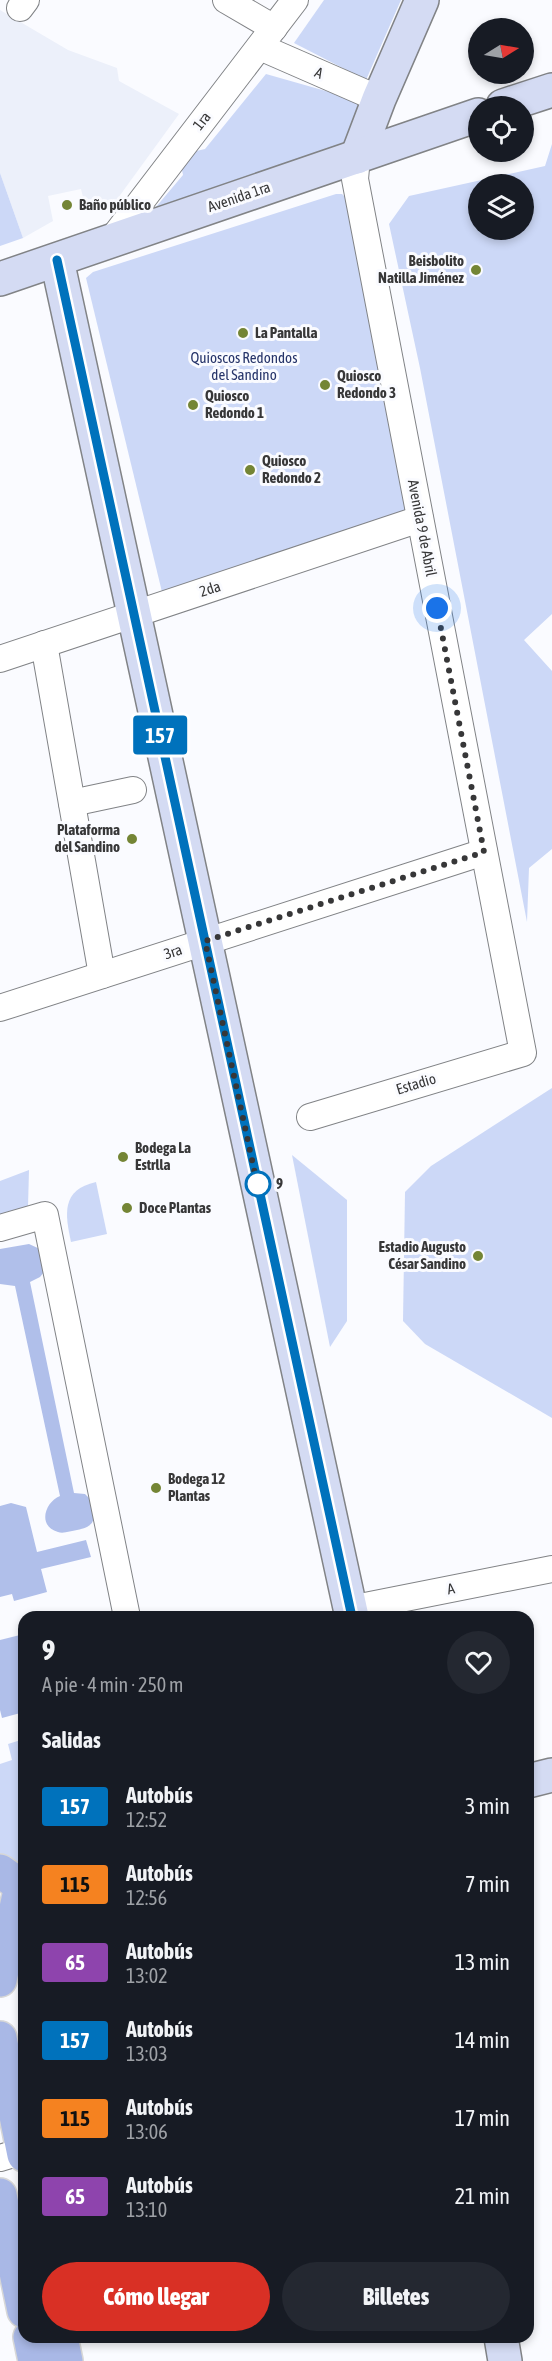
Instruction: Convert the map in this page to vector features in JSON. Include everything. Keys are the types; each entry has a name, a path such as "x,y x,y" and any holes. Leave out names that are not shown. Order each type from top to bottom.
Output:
{"main road":[{"path":"0,1980 11,1883"},
{"path":"0,2038 16,2155"},
{"path":"0,2195 18,2282"},
{"path":"31,2343 34,2361"},
{"path":"62,2343 66,2361"}],"street":[{"name":"A","path":"226,0 267,38 379,99"},
{"name":"1ra","path":"110,242 295,0"},
{"path":"356,168 379,99 422,0"},
{"path":"534,96 552,90"},
{"path":"534,118 552,112"},
{"name":"Avenida 1ra","path":"0,279 59,270 356,168 468,119"},
{"name":"Avenida 1ra","path":"0,300 110,242 356,168 468,140"},
{"name":"Avenida 9 de Abril","path":"356,168 420,519 522,1053"},
{"path":"59,270 351,1611"},
{"name":"2da","path":"0,659 420,519"},
{"path":"44,645 102,975"},
{"path":"72,803 133,790"},
{"name":"3ra","path":"0,1008 484,852"},
{"name":"Estadio","path":"310,1117 522,1053"},
{"path":"0,1228 45,1215 126,1611"},
{"name":"A","path":"360,1611 552,1569"},
{"path":"534,1780 552,1775"},
{"path":"502,2343 506,2361"}],"shaded area":[{"path":"0,10 68,50 117,68 119,81 179,114 110,209 87,213 81,189 48,196 53,221 23,238 0,173"},
{"path":"29,1244 42,1250 44,1272 30,1282 74,1493 85,1494 93,1502 94,1518 91,1524 65,1533 51,1529 45,1520 50,1503 60,1496 15,1286 0,1284 0,1249"},
{"path":"11,1503 26,1507 37,1552 86,1540 91,1557 41,1569 47,1592 14,1601 12,1594 0,1597 0,1506"},
{"path":"18,1636 18,1714 2,1718 0,1710 0,1640"}],"green space":[{"path":"324,0 401,0 366,80 294,43"},
{"path":"266,74 361,101 353,143 150,214 183,175 179,155 205,149"},
{"path":"552,144 552,614 524,640 552,671 552,849 529,868 527,922 420,368 389,224 409,196 468,183 468,240 534,240 534,174 509,174 545,166"},
{"path":"0,173 23,238 0,246"},
{"name":"Quioscos Redondos del Sandino","path":"342,194 346,198 409,512 162,592 86,278 93,272"},
{"name":"Estadio Augusto César Sandino","path":"552,1088 552,1418 425,1344 403,1321 405,1192 431,1166"},
{"path":"292,1155 347,1200 347,1321 330,1347"},
{"path":"29,1170 28,1207 3,1216 0,1214 0,1181"},
{"path":"96,1182 107,1234 71,1242 67,1222 68,1204 76,1191"},
{"path":"18,1741 18,1862 9,1864 0,1855 0,1764 12,1760 8,1744"}],"bus line":[{"name":"157","path":"57,260 351,1611"}],"place":[{"name":"Baño público","path":"67,205"},
{"name":"Beisbolito Natilla Jiménez","path":"476,270"},
{"name":"La Pantalla","path":"243,333"},
{"name":"Quiosco Redondo 3","path":"325,385"},
{"name":"Quiosco Redondo 1","path":"193,405"},
{"name":"Quiosco Redondo 2","path":"250,470"},
{"name":"Plataforma del Sandino","path":"132,839"},
{"name":"Bodega La Estrlla","path":"123,1157"},
{"name":"9","path":"258,1184"},
{"name":"Doce Plantas","path":"127,1208"},
{"name":"Estadio Augusto César Sandino","path":"478,1256"},
{"name":"Bodega 12 Plantas","path":"156,1488"}],"route":[{"path":"258,1184 258,1188 205,941 484,852 437,608"}]}
